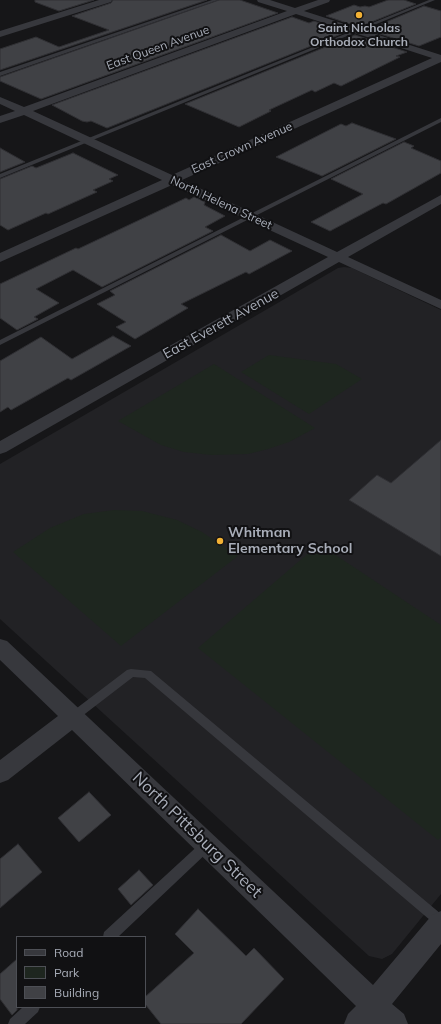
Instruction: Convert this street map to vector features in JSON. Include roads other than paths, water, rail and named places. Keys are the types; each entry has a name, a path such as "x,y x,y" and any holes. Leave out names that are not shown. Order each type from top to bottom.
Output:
{"street":[{"path":"0,34 108,0"},
{"path":"262,0 441,58"},
{"name":"East Queen Avenue","path":"0,120 326,0"},
{"name":"East Crown Avenue","path":"0,258 441,58"},
{"name":"North Helena Street","path":"0,100 440,304"},
{"name":"East Everett Avenue","path":"0,448 441,199"},
{"name":"North Pittsburg Street","path":"0,647 207,845 366,1014 394,1024"},
{"path":"0,773 73,717"},
{"path":"366,1014 441,923"}],"lane":[{"path":"0,74 216,0"},
{"path":"0,176 433,0"},
{"path":"0,344 441,120"},
{"path":"73,717 131,674 146,674 414,898 441,923"},
{"path":"110,936 207,845"},
{"path":"15,1024 32,1008"}],"place":[{"name":"Saint Nicholas Orthodox Church","path":"359,15"},
{"name":"Whitman Elementary School","path":"220,541"}]}
